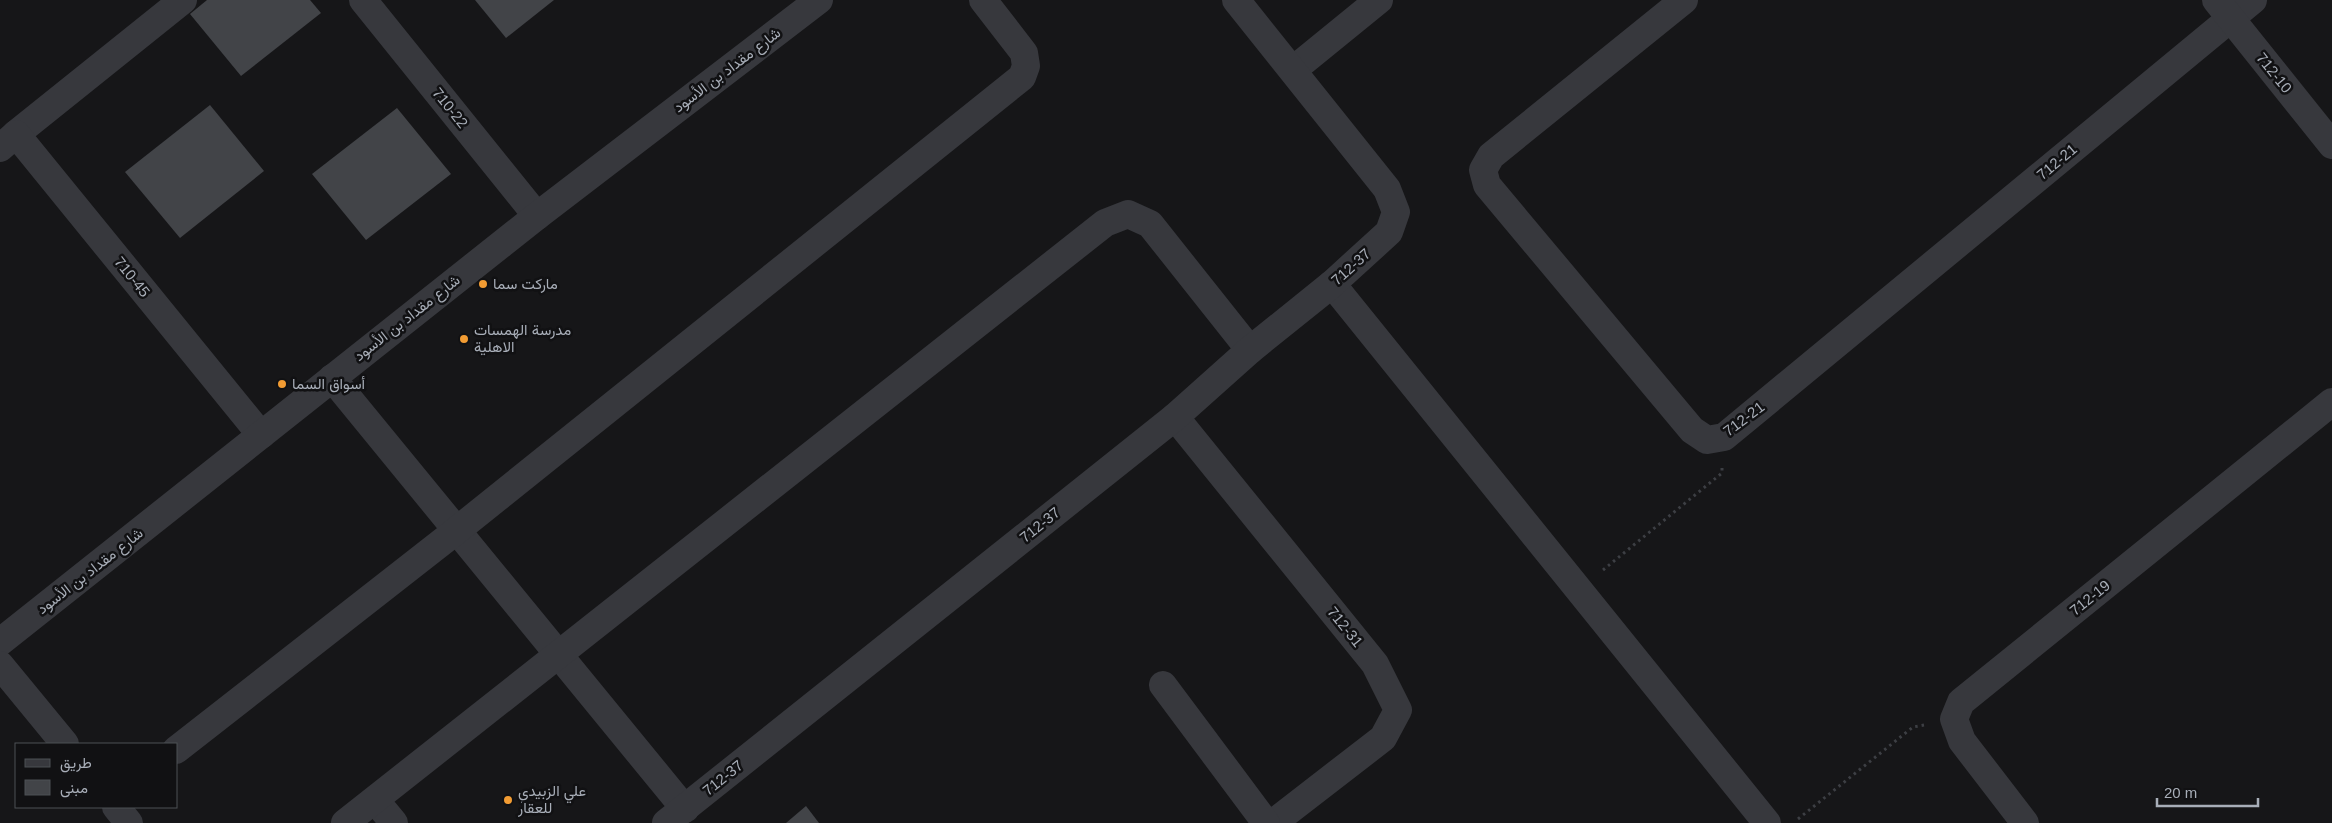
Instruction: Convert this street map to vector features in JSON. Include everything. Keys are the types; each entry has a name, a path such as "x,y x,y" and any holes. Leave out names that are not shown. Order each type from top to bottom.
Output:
{"street":[{"path":"8,141 182,0"},
{"name":"710-22","path":"363,0 537,216"},
{"name":"شارع مقداد بن الأسود","path":"0,642 537,216 819,0"},
{"path":"178,748 456,531 1022,77 1026,66 1024,53 983,0"},
{"path":"1236,0 1293,70 1378,0"},
{"name":"712-21","path":"1684,0 1491,156 1483,170 1487,185 1692,430 1707,440 1724,437 2223,9 2253,0"},
{"name":"712-10","path":"2223,9 2332,145"},
{"name":"712-37","path":"675,816 1175,417 1250,350 1332,284 1389,232 1396,212 1387,189 1293,70"},
{"name":"710-45","path":"8,141 261,435"},
{"path":"345,823 1105,222 1128,214 1150,224 1250,350"},
{"path":"1332,284 1767,823"},
{"path":"332,378 557,655 675,816"},
{"name":"712-19","path":"1954,719 1961,702 2332,402"},
{"name":"712-31","path":"1175,417 1375,664 1398,710 1383,738 1273,823"},
{"path":"0,665 63,743"},
{"path":"1163,685 1266,823"},
{"path":"1954,719 1962,741 2025,823"},
{"path":"375,800 394,823"},
{"path":"117,808 129,823"}],"path":[{"path":"1579,589 1722,473 1724,437"},
{"path":"1792,823 1913,727 1954,719"}],"building":[{"path":"207,0 310,0 321,13 241,76 190,14"},
{"path":"475,0 554,0 506,38"},
{"path":"210,105 264,171 180,238 125,172"},
{"path":"397,108 451,174 366,240 312,174"},
{"path":"806,806 819,823 786,823"}],"place":[{"name":"ماركت سما","path":"483,284"},
{"name":"مدرسة الهمسات الاهلية","path":"464,339"},
{"name":"أسواق السما","path":"282,384"},
{"name":"علي الزبيدي للعقار","path":"508,800"}]}
